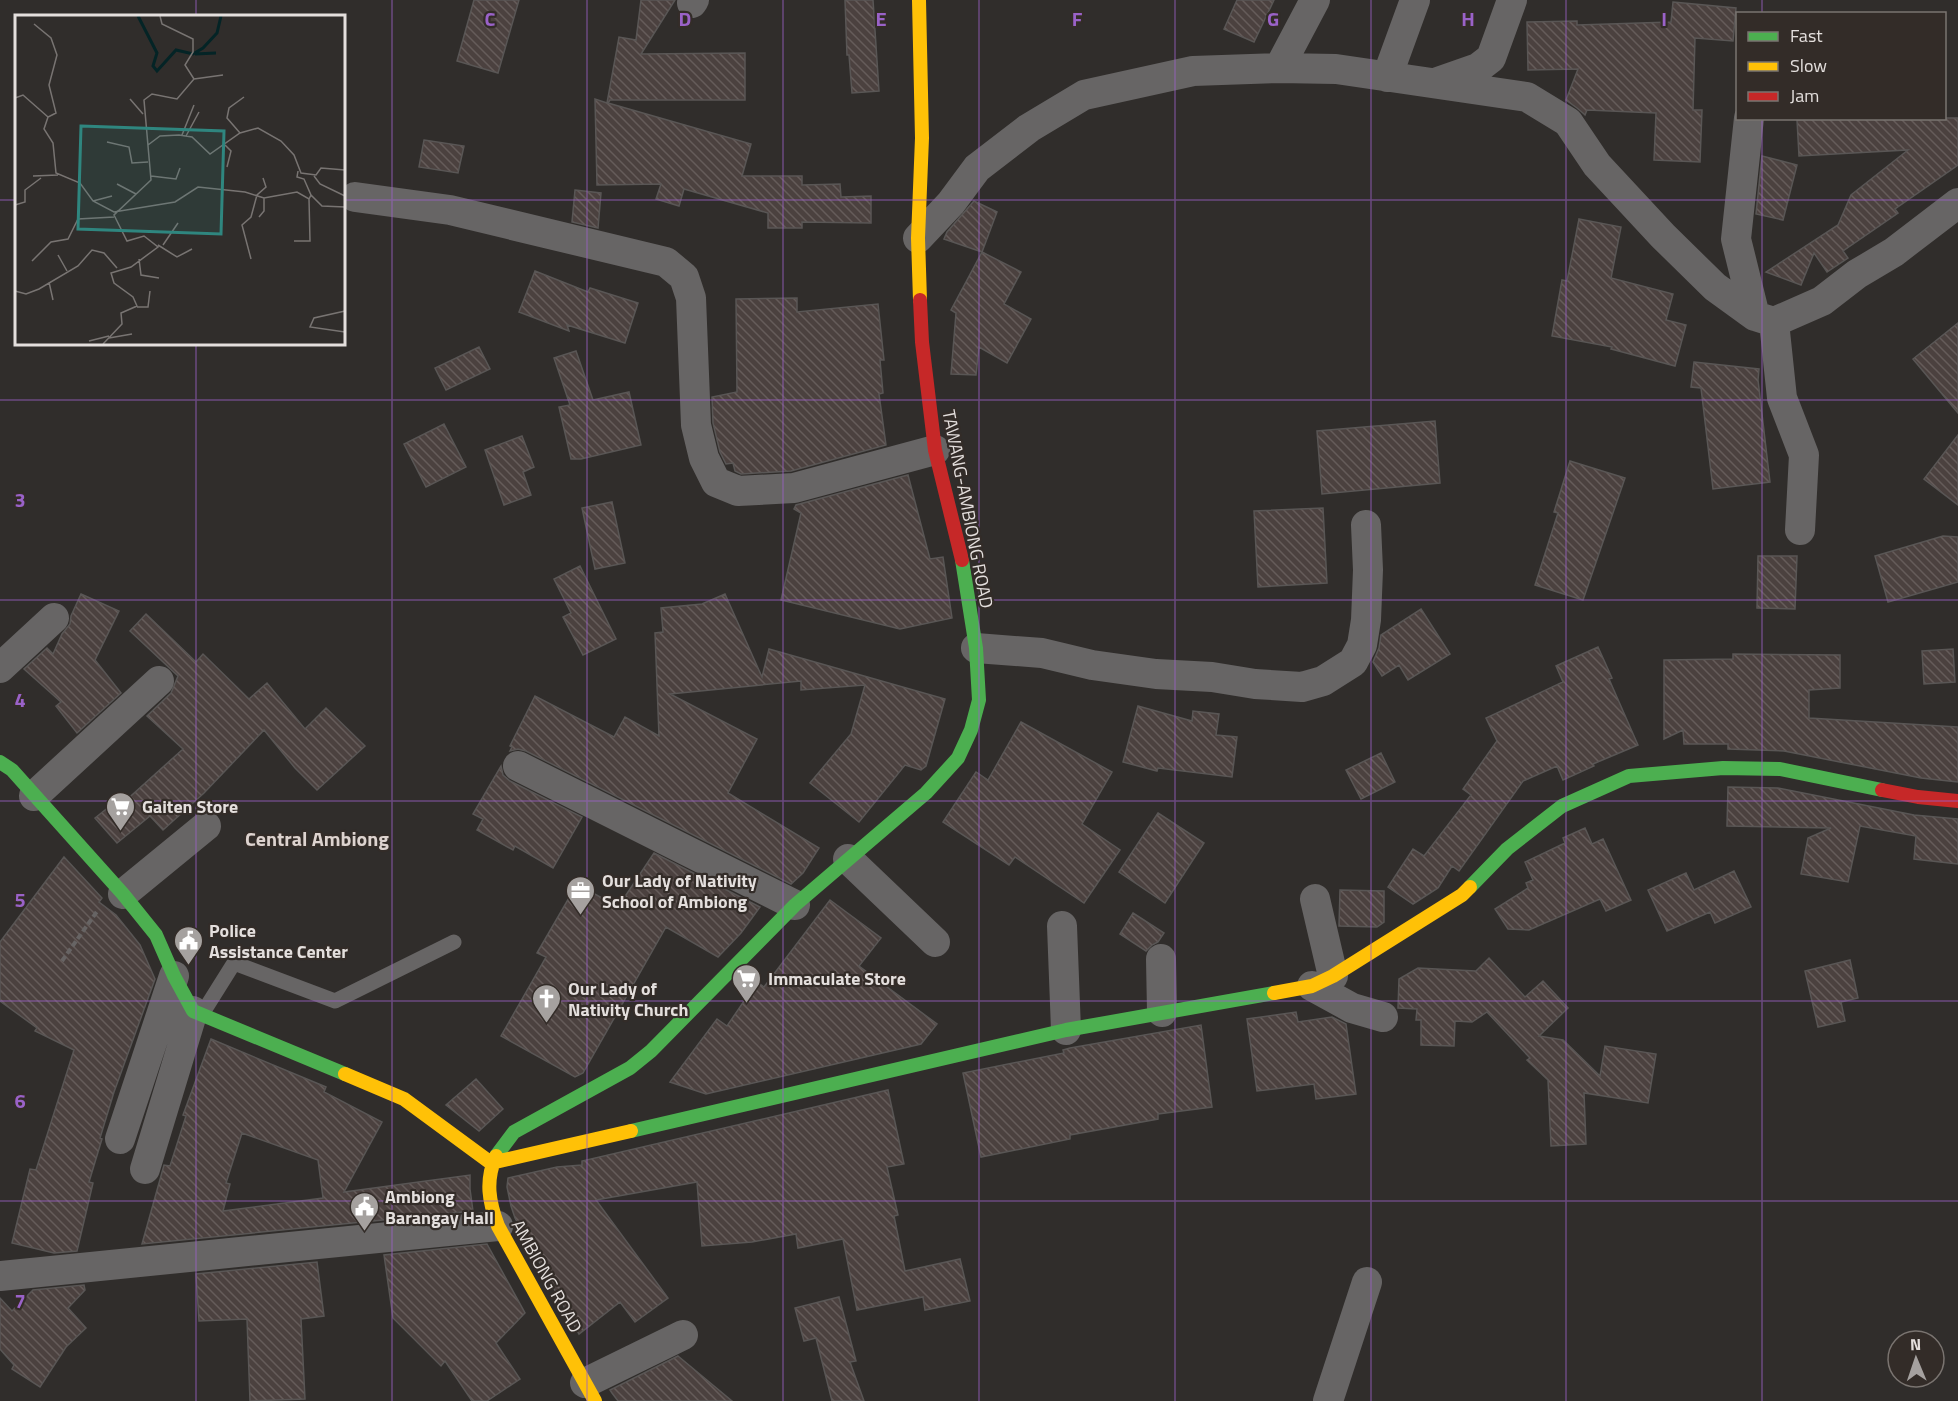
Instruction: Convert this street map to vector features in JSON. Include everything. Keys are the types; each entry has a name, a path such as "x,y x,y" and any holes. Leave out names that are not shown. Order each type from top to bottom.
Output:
{"street":[{"name":"TAWANG-AMBIONG ROAD","path":"491,1162 514,1132 630,1068 651,1051 795,905 926,794 958,758 971,730 979,700 976,648 961,551 934,450 922,342 918,238 922,138 919,0"},
{"path":"1279,68 1315,0"},
{"path":"1387,77 1415,0"},
{"path":"1432,83 1478,68 1491,58 1512,0"},
{"path":"918,238 951,203 977,168 1029,128 1084,95 1193,71 1336,69 1527,97 1568,122 1597,165 1663,236 1715,287 1764,319"},
{"path":"1749,120 1736,239 1764,319 1782,398 1804,455 1800,530"},
{"path":"355,197 450,210 666,262 684,277 691,298 696,424 704,458 716,482 738,491 794,488 934,450"},
{"path":"1764,319 1822,301 1857,274 1894,252 1958,204"},
{"path":"976,648 1042,653 1156,674 1212,677 1255,684 1302,687 1323,681 1353,662 1362,645 1366,620 1368,570 1366,525"},
{"path":"0,668 54,618"},
{"path":"34,796 159,681"},
{"path":"0,762 12,770 120,889 156,935 174,976 198,1013 404,1099 491,1162 1066,1030 1322,981 1462,895 1507,849 1562,806 1629,776 1723,768 1780,769 1918,797 1958,801"},
{"path":"518,766 795,905"},
{"path":"120,889 206,826"},
{"path":"848,859 935,942"},
{"path":"1315,899 1322,981 1352,1008 1383,1017"},
{"path":"1062,926 1066,1030"},
{"path":"1161,959 1162,1012"},
{"path":"120,1140 174,976"},
{"path":"145,1169 198,1013"},
{"name":"AMBIONG ROAD","path":"491,1162 488,1182 489,1205 498,1226 590,1392"},
{"path":"0,1276 498,1226"},
{"path":"1328,1401 1367,1282"},
{"path":"590,1392 683,1335"}],"lane":[{"path":"198,1013 234,963 335,1001 454,942"}],"path":[{"path":"62,961 120,889"}],"building":[{"path":"474,0 519,0 498,73 457,61"},
{"path":"641,0 675,0 641,54 745,53 745,100 610,100 608,103 751,144 742,176 802,176 802,185 840,184 841,197 871,196 871,223 802,222 802,228 768,228 768,213 684,189 679,206 656,199 661,184 597,185 595,99 607,103 619,37 636,40"},
{"path":"845,0 873,0 879,91 852,93 849,55 847,55"},
{"path":"1237,0 1274,0 1254,42 1224,29"},
{"path":"1673,2 1736,8 1733,41 1695,38 1693,110 1702,110 1700,162 1654,160 1656,113 1587,110 1585,115 1566,100 1578,69 1528,70 1527,22 1577,21 1577,25 1671,22"},
{"path":"1946,118 1958,118 1958,165 1895,209 1898,213 1843,251 1848,258 1827,272 1814,253 1801,285 1766,272 1838,225 1851,195 1908,150 1799,156 1797,120 1946,120"},
{"path":"424,140 464,146 458,173 419,167"},
{"path":"1762,156 1797,165 1783,220 1756,214"},
{"path":"575,190 601,193 598,228 572,222"},
{"path":"974,201 997,212 982,252 944,239 947,232"},
{"path":"1579,219 1621,227 1611,278 1673,294 1666,320 1686,325 1675,366 1611,349 1612,347 1552,336 1562,280 1567,281"},
{"path":"982,252 1021,272 1004,304 1031,319 1007,363 979,347 976,375 951,374 956,313 951,310"},
{"path":"535,271 588,292 590,288 638,303 625,343 567,325 569,331 519,312"},
{"path":"797,298 797,312 878,304 884,360 880,360 883,393 879,394 886,445 791,471 741,474 735,471 733,463 726,464 720,452 713,423 712,397 737,392 736,299"},
{"path":"1958,323 1958,413 1913,359"},
{"path":"479,347 490,369 446,390 435,368"},
{"path":"576,351 593,400 629,392 641,445 581,459 571,459 559,407 570,405 554,358"},
{"path":"1694,362 1759,369 1758,380 1770,482 1713,489 1701,388 1691,387"},
{"path":"1435,421 1440,483 1322,494 1317,431"},
{"path":"444,424 466,467 426,487 404,444"},
{"path":"1958,435 1958,505 1924,479"},
{"path":"522,436 534,467 523,472 531,495 504,505 485,450"},
{"path":"1570,461 1625,478 1583,600 1535,585 1558,513 1554,512"},
{"path":"908,475 930,559 943,557 952,618 900,629 781,600 801,513 794,509 796,505"},
{"path":"612,502 625,563 595,569 582,508"},
{"path":"1323,508 1327,583 1258,587 1254,511"},
{"path":"1943,536 1958,537 1958,582 1888,602 1875,556"},
{"path":"1758,556 1797,556 1795,609 1757,608"},
{"path":"580,566 616,639 583,655 563,617 571,613 554,579"},
{"path":"81,594 119,611 95,660 121,693 77,733 56,706 61,702 24,669 47,648 53,654 62,634 70,624 71,616"},
{"path":"725,594 762,677 769,649 945,699 926,766 921,770 905,765 859,822 810,783 851,734 865,685 801,690 801,681 670,694 757,739 728,793 819,848 803,873 791,884 526,751 518,749 510,751 512,747 510,746 535,696 614,737 625,717 659,736 655,633 663,632 661,608 702,604"},
{"path":"1421,609 1450,654 1408,680 1399,665 1382,676 1373,662 1381,635"},
{"path":"146,614 196,662 203,654 249,699 267,683 305,729 326,708 365,746 317,790 295,768 264,730 204,793 163,830 150,816 117,843 95,818 120,798 123,803 183,749 147,716 171,693 178,676 130,631"},
{"path":"1598,647 1612,678 1609,679 1638,745 1593,764 1594,766 1563,780 1557,766 1523,781 1459,871 1452,866 1438,888 1413,904 1388,887 1413,849 1424,856 1471,795 1463,789 1497,741 1486,718 1563,682 1556,666"},
{"path":"1953,649 1955,682 1924,684 1922,651"},
{"path":"1733,654 1840,655 1840,688 1809,690 1809,718 1958,727 1958,782 1921,778 1784,751 1728,749 1728,744 1684,744 1683,730 1664,739 1664,660 1733,659"},
{"path":"1138,706 1192,721 1193,711 1219,714 1216,735 1237,737 1232,777 1158,768 1157,771 1123,762"},
{"path":"1021,722 1112,772 1082,824 1120,850 1084,903 1015,857 1009,865 943,822 976,772 988,780"},
{"path":"1381,753 1395,782 1361,799 1346,770"},
{"path":"501,766 503,775 510,781 582,817 553,868 515,846 513,850 477,830 483,819 473,814"},
{"path":"1728,787 1778,788 1914,815 1958,819 1958,864 1914,859 1916,836 1860,826 1848,882 1801,874 1808,838 1831,828 1727,826"},
{"path":"1158,813 1204,843 1165,903 1119,872"},
{"path":"1585,828 1592,844 1603,839 1631,900 1606,911 1600,899 1529,930 1508,929 1495,909 1528,888 1526,883 1533,880 1525,862 1565,843 1563,838"},
{"path":"654,853 760,907 741,933 718,957 666,927 583,1073 575,1077 501,1036 546,957 537,953 577,884 618,907"},
{"path":"64,857 102,898 99,902 116,915 140,945 155,979 114,1092 100,1138 102,1139 89,1182 93,1183 77,1251 54,1253 12,1243 30,1169 36,1170 74,1050 35,1031 37,1028 0,1001 0,942"},
{"path":"1734,871 1751,907 1715,923 1710,912 1667,931 1648,890 1686,873 1694,890"},
{"path":"1340,890 1384,891 1384,922 1377,927 1339,926"},
{"path":"830,900 881,938 859,966 937,1024 921,1044 706,1094 670,1082 717,1019 727,1026 757,982 764,987"},
{"path":"1133,913 1164,933 1158,942 1146,951 1120,934"},
{"path":"1489,958 1525,997 1543,981 1568,1008 1539,1036 1563,1040 1600,1076 1605,1046 1656,1054 1648,1103 1584,1093 1586,1144 1551,1146 1548,1080 1527,1060 1530,1058 1487,1012 1472,1022 1455,1021 1454,1046 1421,1045 1421,1020 1416,1020 1417,1009 1398,1008 1399,979 1418,968 1476,971"},
{"path":"1850,960 1858,998 1841,1002 1845,1021 1818,1027 1805,971"},
{"path":"1296,1012 1298,1022 1332,1017 1346,1024 1356,1094 1316,1099 1314,1084 1257,1091 1247,1019"},
{"path":"1201,1025 1212,1107 1158,1114 1158,1119 1070,1135 1070,1139 981,1157 963,1073 1064,1053 1063,1050 1070,1048"},
{"path":"211,1039 326,1087 324,1092 382,1122 344,1192 470,1175 473,1211 142,1244 164,1165 170,1166 186,1116 183,1115","holes":["242,1133 318,1160 323,1198 223,1211 230,1184 226,1183"]},
{"path":"476,1079 503,1109 479,1131 446,1105"},
{"path":"888,1090 904,1164 887,1167 898,1215 894,1216 905,1271 960,1259 970,1301 925,1310 923,1297 857,1310 843,1239 798,1248 796,1234 752,1242 702,1246 697,1182 596,1200 668,1298 635,1322 620,1302 579,1334 515,1218 511,1206 507,1187 508,1178 557,1167 582,1165 582,1161"},
{"path":"487,1244 525,1313 496,1343 520,1379 487,1401 472,1401 445,1361 441,1366 393,1318 384,1255"},
{"path":"317,1262 324,1316 301,1319 305,1399 250,1401 247,1319 199,1321 196,1274"},
{"path":"84,1285 85,1290 68,1308 86,1328 66,1347 40,1387 12,1369 14,1365 0,1349 0,1298 12,1311 33,1290"},
{"path":"839,1297 856,1361 850,1362 864,1401 832,1401 816,1338 804,1341 795,1308"},
{"path":"678,1356 732,1401 618,1401 610,1390"}],"traffic: fast":[{"path":"496,1156 514,1132 630,1068 651,1051 795,905 926,793 958,758 971,730 979,700 976,648 962,560"},
{"path":"0,762 12,770 123,894 156,935 193,1011 345,1074"},
{"path":"1470,887 1507,849 1562,806 1629,776 1723,768 1780,769 1882,790"},
{"path":"631,1131 1066,1030 1274,993"}],"traffic: slow":[{"path":"919,0 922,138 918,238 920,300"},
{"path":"1274,993 1312,986 1333,976 1462,895 1470,887"},
{"path":"345,1074 404,1099 491,1163 631,1131"},
{"path":"496,1156 489,1183 492,1208 498,1226 595,1401"}],"traffic: jam":[{"path":"920,300 922,342 935,450 962,560"},
{"path":"1882,790 1958,801"}],"place":[{"name":"Gaiten Store","path":"121,832"},
{"name":"Our Lady of Nativity School of Ambiong","path":"581,916"},
{"name":"Police Assistance Center","path":"188,966"},
{"name":"Immaculate Store","path":"747,1004"},
{"name":"Our Lady of Nativity Church","path":"547,1024"},
{"name":"Ambiong Barangay Hall","path":"364,1232"}],"district":[{"name":"Central Ambiong","path":"317,838"}]}
